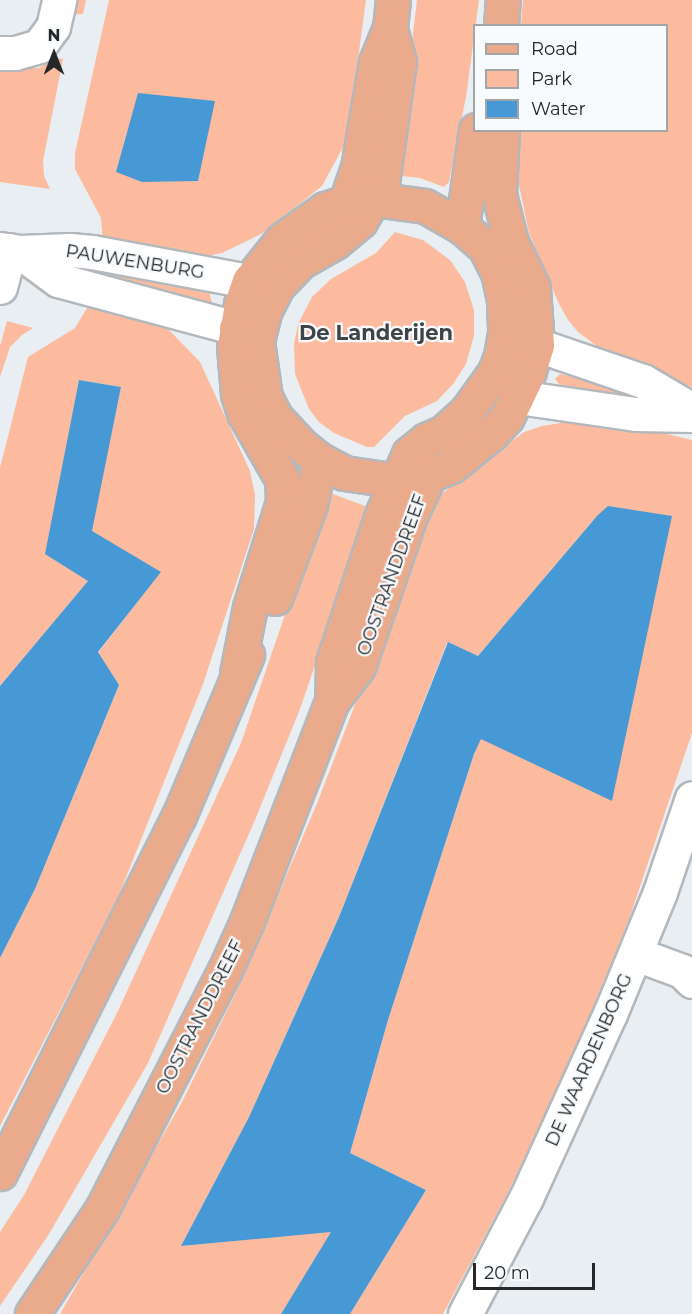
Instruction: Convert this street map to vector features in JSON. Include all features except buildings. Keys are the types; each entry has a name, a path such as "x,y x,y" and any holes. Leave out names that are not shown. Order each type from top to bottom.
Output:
{"main road":[{"path":"501,24 503,0"},
{"path":"392,14 399,62 382,184 360,201 326,208 296,228 264,259 249,281 247,334 270,407 302,446 320,460 344,473 413,478 451,466 491,434 507,417 518,397 537,345 533,288 511,242 502,214 499,194 502,132"},
{"path":"462,227 476,132"},
{"path":"237,674 250,608 283,502 282,479 244,413 238,394 234,347 266,310 278,285 300,262 335,242 360,221 360,201"},
{"name":"OOSTRANDDREEF","path":"32,1314 102,1209 224,972 247,921 332,701 333,662 383,512 413,478 409,454 426,440 444,432 480,395 501,356 505,333 504,300 498,272 485,247 462,227 425,206 360,201"},
{"path":"505,333 537,345"},
{"path":"0,1173 179,816 237,674 270,609 310,505 320,460"}],"street":[{"path":"0,53 15,53 39,46 56,13"},
{"path":"0,287 10,250"},
{"name":"PAUWENBURG","path":"10,250 92,252 249,281"},
{"name":"PAUWENBURG","path":"10,250 58,280 247,334"},
{"path":"537,345 643,381 692,410"},
{"path":"518,397 636,414 692,415"},
{"name":"DE WAARDENBORG","path":"465,1314 526,1198 636,954 692,798"},
{"path":"636,954 682,971 692,981"}],"green space":[{"path":"71,0 86,0 83,14 69,15"},
{"path":"109,0 366,0 347,140 322,186 263,233 222,253 197,258 103,243 101,218 75,169 75,153"},
{"path":"417,0 479,0 476,24 473,24 473,45 466,97 449,182 444,187 420,178 402,176 397,166"},
{"path":"523,0 692,0 692,387 617,361 578,332 568,320 529,233 515,166 516,132 668,132 668,24 521,24"},
{"path":"57,58 63,59 43,161 44,176 50,189 0,182 0,68 39,68"},
{"path":"395,232 423,240 450,260 465,282 474,310 474,336 466,364 453,384 437,401 405,416 374,447 367,447 334,433 319,422 309,409 295,374 294,344 298,324 312,297 331,279 376,253"},
{"path":"97,267 209,293 212,302 208,305 94,279"},
{"path":"89,305 154,320 169,330 200,362 250,471 255,495 254,529 203,684 117,900 0,1126 0,958 35,889 119,685 98,653 160,572 91,531 121,387 79,380 89,580 0,686 0,468 28,357 75,328"},
{"path":"7,321 33,328 10,347 0,377 0,346"},
{"path":"560,374 638,391 642,394 636,403 559,384 555,379"},
{"path":"578,420 634,426 692,440 692,733 628,922 568,1068 506,1196 443,1314 350,1314 426,1190 350,1153 388,1020 481,738 612,800 597,516 478,656 447,643 339,917 249,1117 181,1246 332,1231 281,1314 60,1314 182,1102 242,980 318,801 432,504 441,494 524,432 542,426"},
{"path":"333,494 365,506 367,514 300,709 255,820 148,1063 49,1234 0,1306 0,1232 24,1195 117,1013 241,743 325,498"}],"water":[{"path":"138,93 215,101 198,181 142,182 116,172"},
{"path":"79,380 121,387 92,531 161,572 98,652 119,685 35,889 0,958 0,686 88,581 45,554"},
{"path":"608,506 672,516 612,801 481,739 474,754 388,1020 350,1153 426,1190 350,1314 281,1314 331,1232 181,1246 249,1117 339,917 448,642 478,656"}],"district":[{"name":"De Landerijen","path":"376,333"}]}
